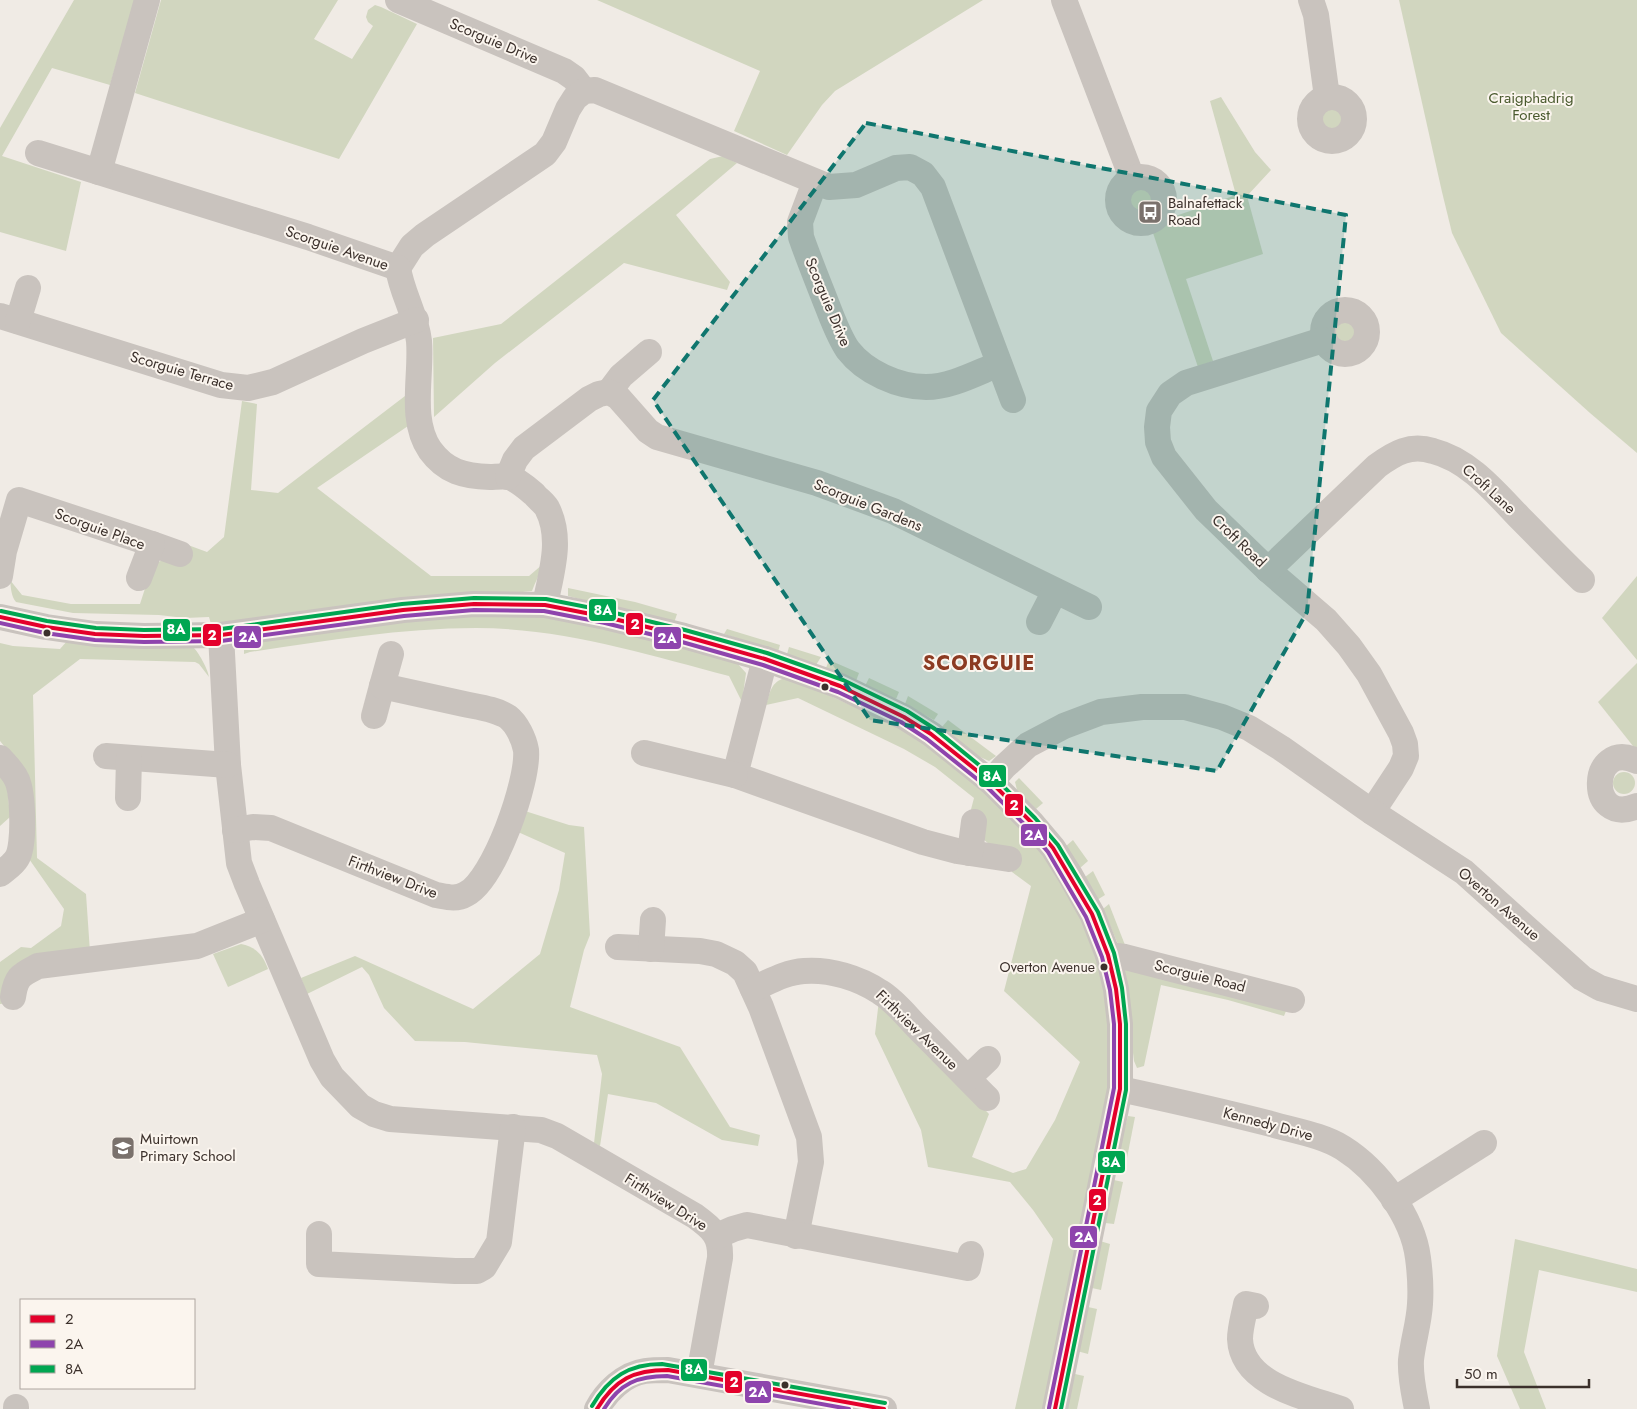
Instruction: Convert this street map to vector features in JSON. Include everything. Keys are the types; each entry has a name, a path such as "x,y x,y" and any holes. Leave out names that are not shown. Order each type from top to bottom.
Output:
{"street":[{"path":"99,172 147,0"},
{"name":"Scorguie Drive","path":"398,0 564,71 574,78 584,91"},
{"path":"1064,0 1132,178"},
{"path":"1311,0 1316,15 1327,97"},
{"path":"398,268 412,246 426,235 545,154 554,142 568,109 575,98 584,91 595,90 828,187 856,185 896,168 910,167 923,174 933,187 1013,400"},
{"name":"Scorguie Avenue","path":"38,153 308,237 398,268 402,287 416,320 419,342 419,411 422,430 430,449 442,463 457,473 470,476 508,477 528,488 546,507 554,526 556,547 545,605"},
{"name":"Scorguie Drive","path":"815,182 800,222 801,237 839,334 848,351 864,366 883,377 904,384 926,387 949,384 999,364"},
{"path":"9,319 28,288"},
{"name":"Scorguie Terrace","path":"9,319 220,385 248,388 273,382 363,341 416,320"},
{"name":"Croft Road","path":"1324,340 1186,382 1170,394 1159,411 1158,442 1164,457 1206,510 1268,570 1326,620 1349,646 1369,674 1401,733 1405,744 1406,756 1401,768 1372,812"},
{"path":"508,477 515,460 524,448 590,399 599,394 609,392 621,376 649,352"},
{"name":"Scorguie Gardens","path":"609,392 618,397 648,431 663,439 817,483 893,512 1089,607"},
{"name":"Croft Lane","path":"1268,570 1377,466 1394,453 1412,449 1431,450 1450,456 1464,465 1487,484 1582,580"},
{"name":"Scorguie Place","path":"0,576 9,497 152,544 139,578"},
{"path":"152,544 180,554"},
{"path":"1039,622 1054,591"},
{"path":"0,617 46,627 95,634 221,636 403,610 474,604 545,605 606,617 684,636 765,659 840,686 904,717 931,734 991,782 1031,822 1053,848 1092,914 1108,955 1116,990 1120,1024 1120,1089 1054,1409"},
{"name":"Firthview Drive","path":"221,636 228,765 239,863 322,1060 332,1077 360,1106 374,1114 390,1119 514,1127 541,1130 558,1136 708,1225 717,1236 720,1258 699,1375"},
{"path":"374,716 391,654"},
{"path":"735,775 765,659"},
{"name":"Firthview Drive","path":"235,830 253,827 271,828 436,895 451,898 465,895 476,887 488,871 511,823 524,772 526,750 520,733 508,718 490,710 382,686"},
{"name":"Overton Avenue","path":"991,782 1028,745 1064,726 1101,712 1142,707 1185,707 1222,717 1249,728 1281,748 1372,812 1464,872 1582,978 1600,988 1637,999"},
{"path":"644,753 735,775 923,842 970,853 1008,859"},
{"path":"128,798 118,757 228,765"},
{"path":"0,758 18,782 22,832 18,857 0,874"},
{"path":"1637,761 1624,758 1609,762 1600,776 1599,785 1601,794 1613,807 1622,809 1637,806"},
{"path":"970,853 974,822"},
{"path":"13,997 15,983 24,973 38,966 197,946 262,920"},
{"path":"651,949 653,920"},
{"path":"618,947 700,951 727,958 736,963 744,972 753,989 810,1137 811,1162 796,1236"},
{"name":"Scorguie Road","path":"1108,955 1125,957 1292,1000"},
{"name":"Firthview Avenue","path":"753,989 784,975 802,971 840,974 862,982 882,993 900,1009 987,1098"},
{"path":"968,1078 988,1059"},
{"name":"Kennedy Drive","path":"1120,1089 1199,1105 1315,1136 1342,1148 1365,1164 1378,1178 1394,1200 1407,1224 1418,1255 1420,1304 1411,1361 1412,1383 1417,1409"},
{"path":"320,1234 319,1264 477,1271 484,1266 499,1242 514,1127"},
{"path":"1394,1200 1483,1142"},
{"path":"717,1236 733,1228 747,1225 968,1268 971,1254"},
{"path":"1256,1306 1246,1304 1240,1338 1242,1349 1253,1369 1263,1379 1277,1387 1340,1409"},
{"path":"597,1409 600,1402 621,1380 643,1371 668,1370 884,1409"}],"highlighted area":[{"path":"866,123 1346,215 1307,612 1217,771 870,720 653,400"}],"green space":[{"path":"74,0 135,0 110,85 52,68 2,156 81,182 66,251 0,232 0,128"},
{"path":"161,0 338,0 314,39 352,59 373,26 366,17 368,10 375,5 417,24 339,159 135,93"},
{"path":"597,0 983,0 835,91 822,105 787,155 734,131 760,71"},
{"name":"Craigphadrig Forest","path":"1399,0 1637,0 1637,453 1501,333 1452,233"},
{"path":"1221,97 1255,152 1271,170 1247,196 1263,254 1186,279 1213,361 1198,367 1153,233 1167,219 1236,195 1210,101"},
{"path":"1332,108 1340,111 1343,119 1340,127 1332,130 1324,127 1321,119 1324,111"},
{"path":"723,156 737,163 676,215 730,282 727,290 624,263 495,363 434,417 433,338 501,324 710,159"},
{"path":"1141,188 1149,192 1153,200 1149,208 1141,212 1133,208 1129,200 1133,192"},
{"path":"1346,320 1351,321 1357,327 1357,337 1351,343 1346,344 1341,343 1335,337 1334,332 1335,327 1341,321"},
{"path":"405,396 408,426 317,488 431,576 529,576 543,564 532,591 211,624 209,617 185,618 159,615 73,613 16,602 14,600 10,580 22,595 71,604 140,604 151,570 157,563 188,545 207,552 224,537 242,401 257,404 251,490 278,493"},
{"path":"1637,576 1637,660 1602,618"},
{"path":"568,588 635,602 677,614 674,623 568,596"},
{"path":"507,612 613,628 737,663 746,673 742,702 729,676 604,644 540,632 476,628 419,630 363,636 244,654 244,645 246,644 376,621"},
{"path":"727,629 780,645 778,652 724,634"},
{"path":"68,640 192,646 207,669 209,677 199,664 195,662 80,659 33,695 37,858 86,894 90,952 56,954 11,1003 0,1004 0,962 21,947 31,948 61,926 64,909 27,856 22,768 0,741 0,643 13,646 60,649"},
{"path":"789,647 821,657 816,665 787,654"},
{"path":"829,660 859,673 856,681 826,668"},
{"path":"1637,663 1637,748 1633,746 1598,702"},
{"path":"785,678 791,678 914,734 996,802 1038,847 1069,894 1092,942 1107,1003 1109,1082 1043,1409 1015,1409 1053,1239 1010,1182 928,1167 921,1130 875,1034 879,1000 989,1114 972,1157 1013,1173 1026,1169 1055,1120 1080,1062 1004,991 1031,886 1012,872 1015,851 989,844 983,839 969,817 974,798 935,767 904,749 798,698 766,705 774,685"},
{"path":"869,678 899,692 896,699 865,686"},
{"path":"908,696 938,714 934,720 905,704"},
{"path":"948,720 996,756 989,761 980,757 942,727"},
{"path":"1620,772 1628,772 1635,779 1635,787 1628,794 1620,794 1613,787 1613,779"},
{"path":"0,774 7,784 10,817 0,826"},
{"path":"1019,778 1043,803 1036,809 1017,790 1015,782"},
{"path":"525,811 569,825 584,827 590,935 584,950 570,1007 680,1047 730,1127 760,1135 758,1146 722,1140 656,1103 608,1094 600,1146 594,1143 602,1074 597,1055 465,1042 415,1041 384,1008 369,975 362,967 307,994 301,978 355,956 473,1009 540,954 559,890 565,853 518,832"},
{"path":"1073,840 1088,861 1080,868 1066,846"},
{"path":"1093,871 1105,895 1097,900 1085,877"},
{"path":"1109,904 1125,945 1120,949 1103,909"},
{"path":"241,944 251,947 258,952 268,969 228,987 213,954"},
{"path":"1127,969 1288,1006 1284,1016 1228,1000 1161,985 1144,1066 1137,1068 1134,1061 1123,971"},
{"path":"1128,1116 1135,1117 1126,1163 1116,1161"},
{"path":"1114,1180 1123,1182 1114,1224 1105,1223"},
{"path":"1515,1239 1637,1269 1637,1292 1539,1270 1524,1352 1546,1409 1520,1409 1497,1356"},
{"path":"1100,1241 1110,1244 1101,1290 1092,1288"},
{"path":"1088,1307 1097,1309 1088,1354 1077,1351"},
{"path":"1075,1374 1084,1376 1077,1409 1066,1409"}],"transit line":[{"name":"8A","path":"1,611 47,621 96,628 144,630 221,629 402,604 474,598 546,599 607,611 685,630 767,653 843,680 907,711 935,729 995,778 1035,818 1058,845 1098,912 1114,953 1122,988 1126,1024 1126,1090 1061,1409"},
{"name":"2","path":"0,617 46,627 95,634 144,636 221,635 403,610 474,604 545,605 606,617 684,636 765,659 840,686 904,717 931,734 991,782 1031,822 1053,848 1092,914 1108,955 1116,989 1120,1024 1120,1089 1055,1409"},
{"name":"2A","path":"0,623 45,633 95,640 144,642 221,641 404,616 474,610 544,611 605,623 763,665 838,692 901,722 927,739 987,787 1026,826 1048,852 1086,917 1102,957 1110,990 1114,1024 1114,1088 1049,1408"},
{"name":"8A","path":"592,1406 605,1387 621,1374 640,1366 662,1364 885,1403"},
{"name":"2","path":"597,1409 618,1383 635,1374 656,1370 668,1370 884,1409"},
{"name":"2A","path":"604,1409 623,1387 639,1380 657,1376 667,1376 849,1409"}],"place":[{"name":"Balnafettack Road","path":"1150,212"},
{"name":"Overton Avenue","path":"1104,967"},
{"name":"Muirtown Primary School","path":"123,1148"}],"district":[{"name":"SCORGUIE","path":"979,663"}]}
